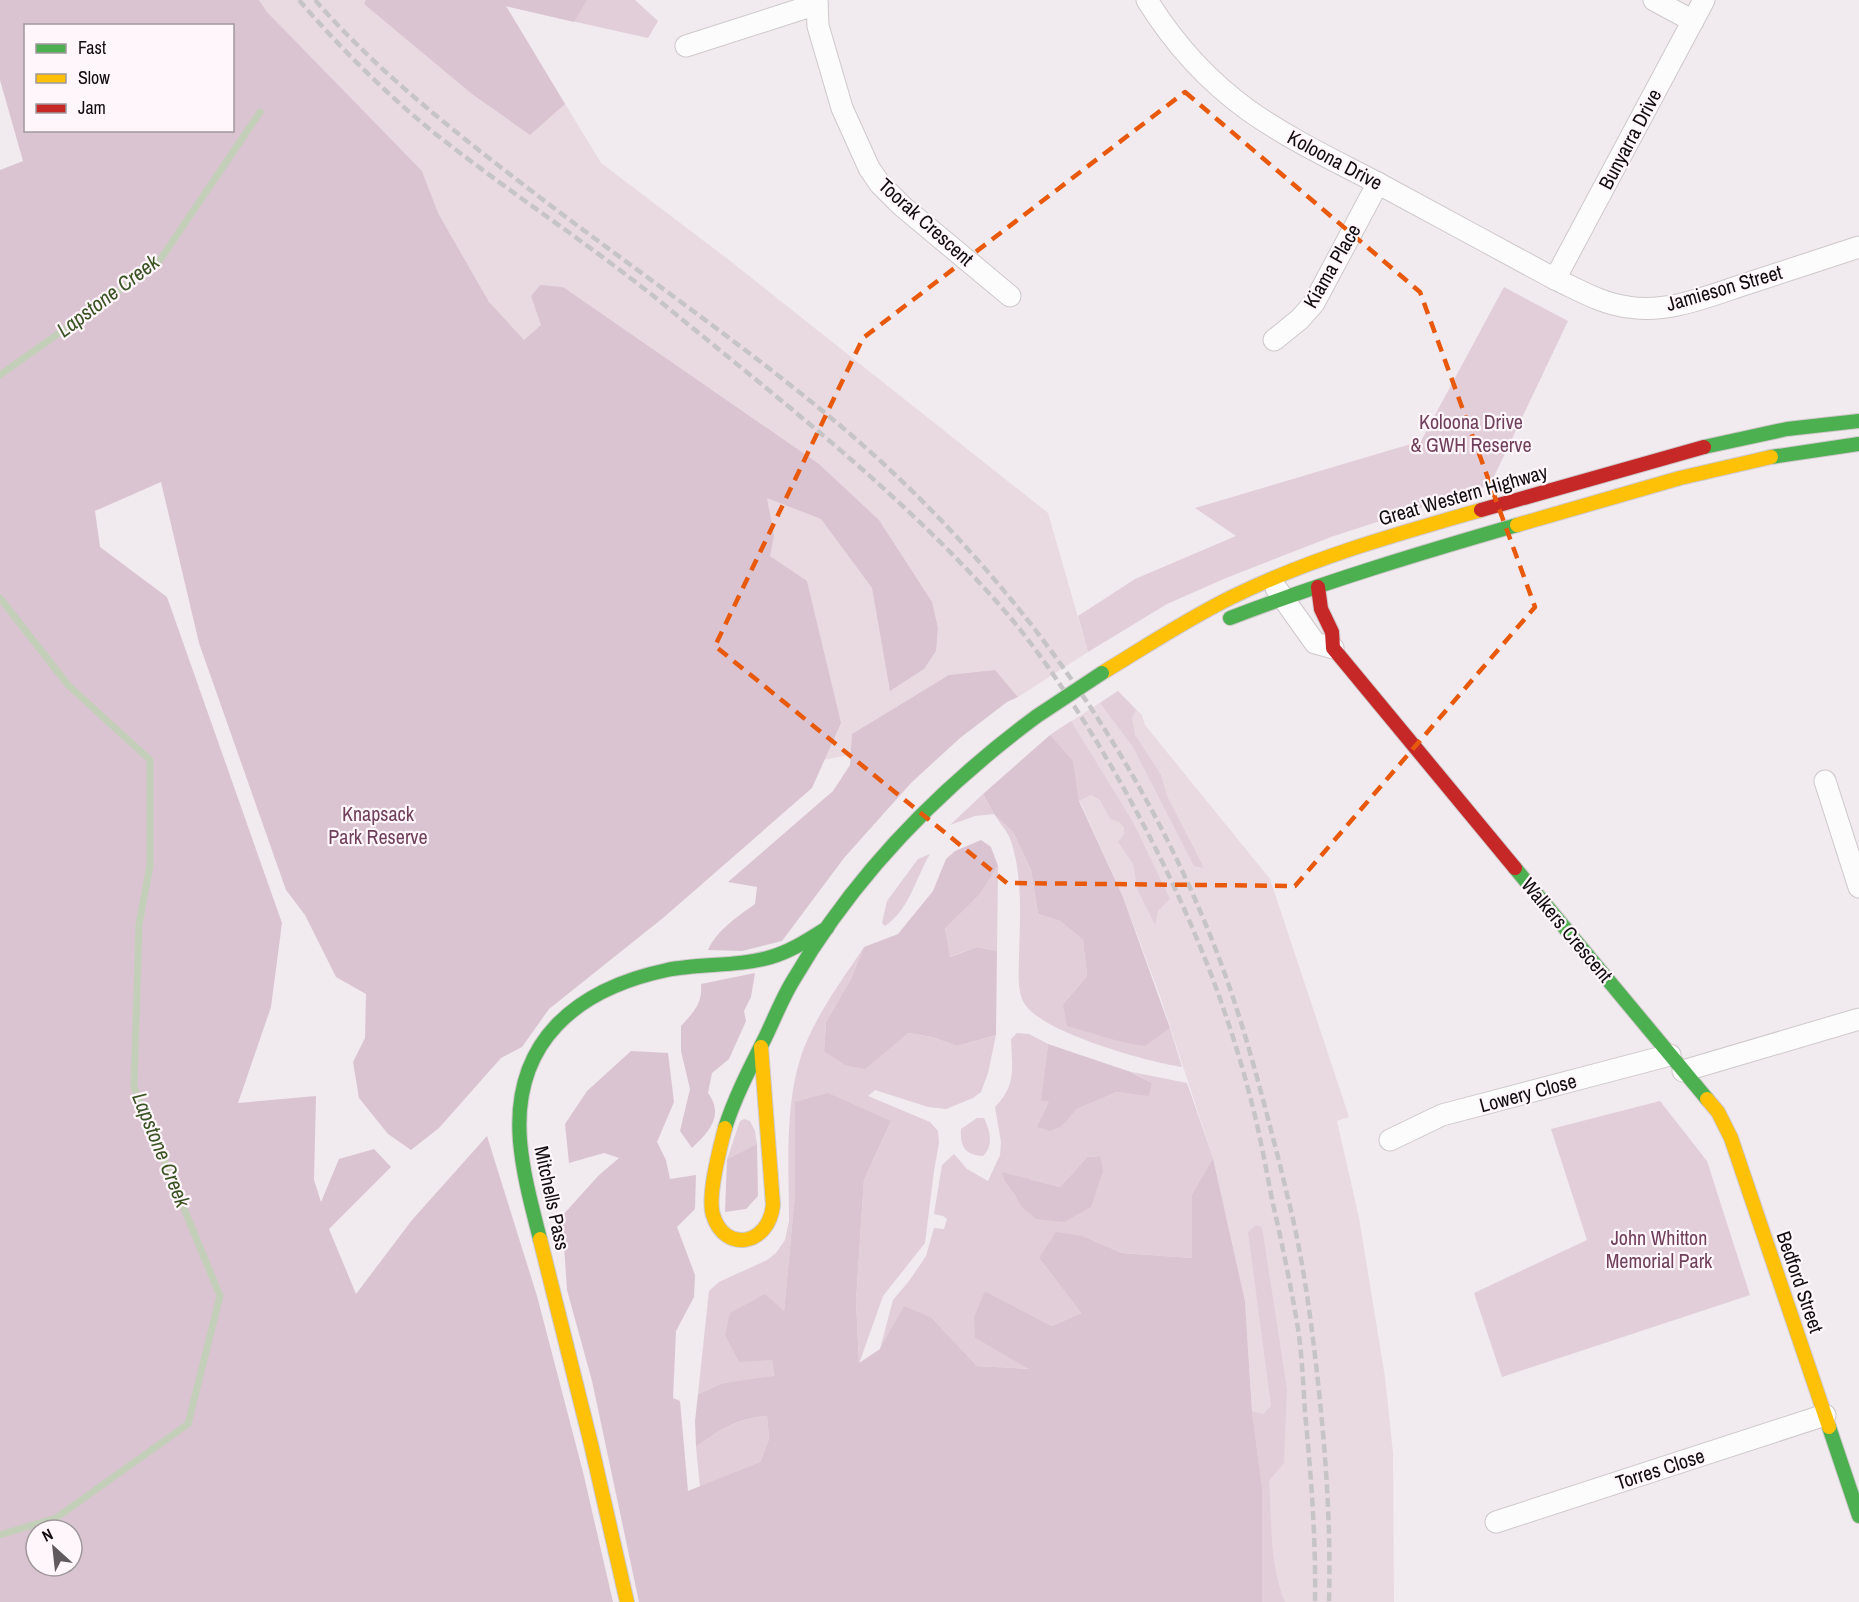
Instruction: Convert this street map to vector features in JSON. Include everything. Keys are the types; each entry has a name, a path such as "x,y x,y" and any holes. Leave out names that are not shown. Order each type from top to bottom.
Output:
{"main road":[{"name":"Great Western Highway","path":"761,1047 773,1192 772,1212 768,1226 762,1232 749,1239 735,1240 723,1234 712,1218 712,1190 722,1140 741,1083 794,979 861,881 919,814 982,756 1102,673 1197,615 1246,590 1334,555 1673,455 1767,433 1859,421"},
{"name":"Great Western Highway","path":"1102,673 1208,626 1283,598 1401,559 1680,478 1763,458 1859,444"},
{"name":"Walkers Crescent","path":"1318,587 1321,609 1332,632 1333,648 1683,1071"},
{"name":"Mitchells Pass","path":"627,1602 591,1443 525,1180 519,1139 519,1110 524,1084 536,1053 547,1033 578,1005 606,988 669,969 740,963 783,954 827,928"},
{"name":"Bedford Street","path":"1683,1071 1718,1112 1731,1138 1859,1516"}],"street":[{"name":"Koloona Drive","path":"1147,0 1162,23 1195,62 1248,110 1292,137 1555,279"},
{"path":"1654,0 1693,21"},
{"name":"Bunyarra Drive","path":"1555,279 1704,0"},
{"path":"686,46 817,2"},
{"name":"Toorak Crescent","path":"817,2 818,26 842,108 869,168 880,184 902,206 1010,296"},
{"name":"Kiama Place","path":"1274,340 1300,319 1314,303 1378,183"},
{"name":"Jamieson Street","path":"1555,279 1606,302 1628,308 1648,309 1708,296 1859,248"},
{"name":"Walkers Crescent","path":"1270,580 1315,643 1333,648"},
{"path":"1825,781 1859,887"},
{"path":"1683,1071 1859,1019"},
{"name":"Lowery Close","path":"1390,1140 1442,1115 1670,1055"},
{"name":"Torres Close","path":"1496,1522 1825,1415"}],"highlighted area":[{"path":"1185,92 1420,292 1535,607 1295,886 1007,883 715,646 863,338"}],"shaded area":[{"path":"190,0 502,0 601,163 729,260 1048,513 1088,652 1018,697 995,671 869,751 813,762 314,167 234,29 234,24 229,24"},
{"path":"1118,691 1142,715 1145,725 1270,879 1349,1117 1337,1121 1359,1218 1385,1377 1393,1453 1394,1602 1262,1602 1262,1487 1252,1411 1245,1301 1213,1158 1160,996 1123,897 1050,735"}],"green space":[{"name":"Knapsack Park Reserve","path":"0,0 259,0 267,12 422,171 438,213 489,302 524,340 541,325 531,296 540,285 563,287 819,464 879,520 932,602 938,628 936,651 924,669 890,691 872,588 821,519 767,498 774,536 770,556 807,581 841,723 812,788 663,918 549,1009 522,1047 501,1058 439,1128 411,1150 388,1134 359,1098 353,1062 365,1038 366,994 336,977 305,915 286,890 199,643 161,482 95,511 100,547 167,597 282,923 271,1007 238,1103 316,1096 314,1180 321,1202 339,1159 374,1149 391,1167 329,1229 356,1294 412,1220 487,1136 537,1296 583,1472 613,1602 0,1602 0,170 23,161 0,80"},
{"path":"366,0 587,0 574,22 506,6 565,104 530,135 472,94 364,4"},
{"path":"502,0 635,0 658,21 648,38 505,6"},
{"name":"Koloona Drive & GWH Reserve","path":"1504,287 1568,321 1490,485 1331,537 1226,578 1167,604 1088,652 1078,616 1135,579 1236,536 1195,508 1421,441"},
{"path":"995,670 1018,697 1007,702 960,738 911,783 844,858 782,941 742,951 708,950 722,930 755,904 757,887 728,882 833,791 850,765 852,734 949,675"},
{"path":"1118,691 1136,710 1132,718 1135,735 1161,775 1167,796 1204,868 1194,866 1133,747 1100,703"},
{"path":"1071,721 1133,822 1170,899 1158,911 1155,925 1138,891 1133,864 1118,842 1124,834 1124,827 1119,822 1110,819 1100,800 1091,795 1079,801 1073,761 1050,735"},
{"path":"1050,735 1073,761 1079,801 1123,897 1170,1028 1145,1046 1067,1026 1063,1004 1087,976 1083,940 1060,921 1038,914 1031,870 1013,832 994,814 983,794"},
{"path":"983,794 994,814 975,816 950,825"},
{"path":"994,814 1013,832 1031,870 1038,914 1060,921 1083,940 1087,976 1063,1004 1101,1033 1124,1041 1138,1041 1153,1037 1170,1028 1182,1067 1095,1044 1049,1024 1032,1013 1023,1001 1019,979 1020,913 1015,855 1010,838"},
{"path":"981,840 991,847 998,866 980,894 945,928 950,957 977,947 997,951 996,1035 957,1046 932,1037 908,1033 865,1069 845,1065 824,1051 826,1022 851,979 864,947 898,934 933,891 946,859 955,851"},
{"path":"930,854 906,902 885,926 882,923 887,901 918,859"},
{"path":"998,866 997,951 977,947 949,957 945,927 980,894"},
{"path":"864,947 851,979 826,1022 824,1051 908,1033 932,1037 957,1046 996,1035 988,1073 981,1092 973,1098 946,1109 928,1107 875,1090 868,1096 930,1122 938,1131 939,1143 925,1243 883,1296 859,1364 856,1300 864,1180 891,1121 796,1102 795,1194 784,1311 772,1360 774,1377 723,1383 698,1394 709,1291 719,1282 767,1260 776,1253 785,1240 789,1221 790,1115 796,1073 814,1025"},
{"path":"755,973 751,997 744,1011 746,1021 729,1059 712,1073 708,1093 713,1101 715,1117 709,1130 692,1148 680,1131 690,1089 681,1051 681,1026 699,1002 701,984"},
{"path":"1017,1033 1029,1034 1048,1044 1042,1101 1050,1102 1062,1126 1077,1109 1117,1092 1149,1095 1152,1083 1132,1072 1187,1083 1213,1158 1192,1194 1192,1258 1122,1253 1083,1236 1039,1258 1081,1313 1052,1326 985,1291 975,1338 1030,1369 977,1366 932,1318 880,1349 893,1300 926,1256 934,1228 944,1229 947,1219 934,1214 942,1165 954,1154 967,1169 988,1181 1000,1155 1001,1142 995,1107 1007,1091 1012,1075 1011,1039","holes":["1100,1156 1035,1219 1005,1182 1030,1179 1060,1187 1087,1157"]},
{"path":"1048,1044 1131,1072 1152,1083 1149,1096 1117,1092 1077,1109 1062,1126 1050,1131 1037,1127 1049,1102 1041,1101"},
{"path":"631,1051 668,1053 674,1102 657,1142 666,1160 670,1179 696,1175 695,1209 677,1227 695,1275 694,1297 676,1331 673,1398 680,1401 688,1491 760,1462 769,1439 767,1416 756,1417 729,1426 696,1447 695,1421 698,1394 723,1383 774,1376 772,1360 739,1362 725,1335 730,1313 765,1294 784,1311 795,1194 795,1102 828,1093 891,1121 864,1180 856,1300 859,1363 880,1349 904,1306 932,1318 977,1366 1029,1369 975,1338 974,1317 985,1291 1052,1326 1081,1313 1039,1258 1056,1232 1083,1236 1122,1253 1192,1258 1192,1194 1213,1158 1245,1301 1252,1411 1262,1487 1262,1602 639,1602 592,1381 567,1290 562,1216 599,1175 619,1158 604,1153 569,1163 565,1124 587,1091"},
{"name":"John Whitton Memorial Park","path":"1660,1101 1707,1161 1750,1295 1502,1377 1474,1293 1587,1240 1551,1129"},
{"path":"977,1118 984,1118 989,1133 989,1147 983,1156 968,1152 961,1141 961,1129"},
{"path":"744,1119 750,1121 755,1131 757,1144 727,1159 740,1121"},
{"path":"757,1144 758,1196 746,1209 725,1212 727,1159"},
{"path":"1100,1156 1103,1171 1091,1207 1064,1222 1035,1219 1021,1206 1005,1182 1002,1172 1060,1187 1087,1157"},
{"path":"1256,1225 1262,1227 1287,1389 1284,1463 1269,1481 1274,1558 1285,1602 1262,1602 1262,1487 1252,1411 1263,1414 1271,1406 1248,1232"},
{"path":"767,1416 769,1439 760,1462 700,1487 696,1447 729,1426 747,1419"}],"waterway":[{"name":"Lapstone Creek","path":"0,375 158,263 260,112"},
{"name":"Lapstone Creek","path":"0,598 68,685 150,760 150,866 139,924 134,1087 220,1296 188,1424 56,1518 0,1535"}],"railway":[{"path":"299,0 367,73 423,124 640,285 801,417 888,493 970,573 1021,630 1085,723 1121,783 1190,921 1242,1066 1255,1116 1299,1333 1313,1507 1315,1602"},
{"path":"315,0 389,75 442,121 798,391 897,476 954,534 1008,595 1058,660 1103,727 1145,798 1182,870 1214,945 1242,1026 1273,1137 1298,1243 1314,1347 1327,1492 1329,1602"}],"traffic: fast":[{"path":"1704,447 1787,429 1859,421"},
{"path":"1771,457 1859,444"},
{"path":"1230,618 1372,568 1517,525"},
{"path":"1037,716 1102,673"},
{"path":"725,1128 733,1105 786,994 818,941 844,904 902,835 934,803 1001,744 1037,716"},
{"path":"1515,868 1707,1099"},
{"path":"540,1239 521,1154 520,1106 527,1075 539,1048 557,1025 579,1006 605,991 635,979 667,970 771,957 793,948 827,928"},
{"path":"1829,1427 1859,1516"}],"traffic: slow":[{"path":"1517,525 1680,478 1771,457"},
{"path":"1102,673 1199,614 1292,570 1355,548 1481,510"},
{"path":"725,1128 713,1184 713,1215 727,1236 736,1240 746,1240 764,1229 770,1219 773,1205 761,1047"},
{"path":"1707,1099 1718,1112 1731,1138 1829,1427"},
{"path":"540,1239 591,1444 627,1602"}],"traffic: jam":[{"path":"1481,510 1704,447"},
{"path":"1318,587 1321,609 1332,632 1333,648 1515,868"}]}
